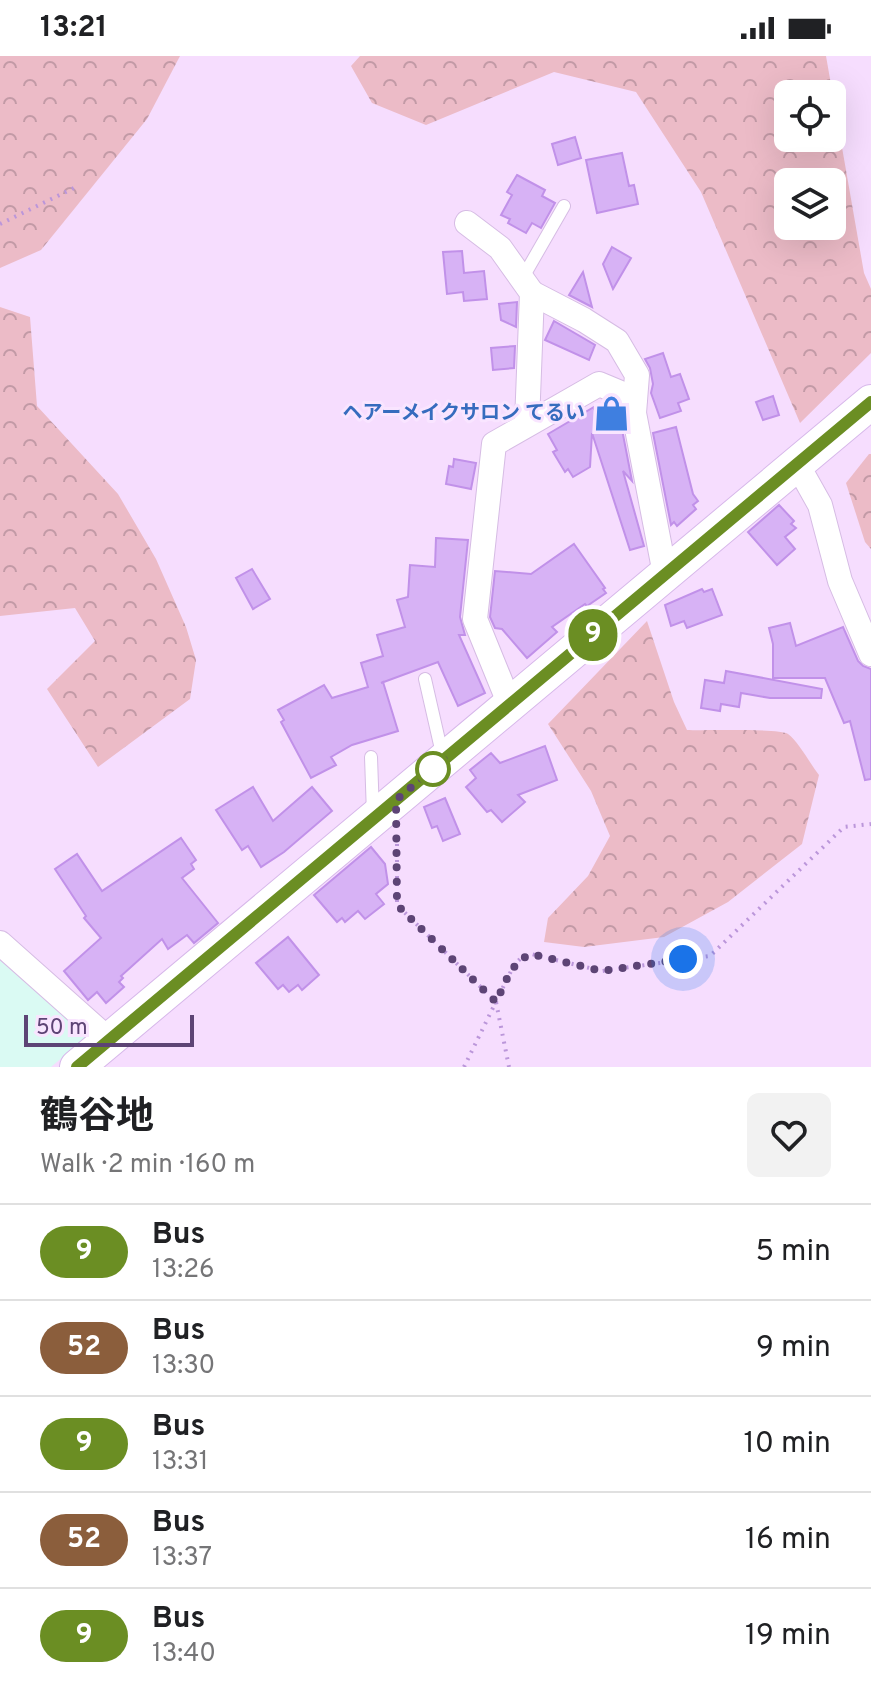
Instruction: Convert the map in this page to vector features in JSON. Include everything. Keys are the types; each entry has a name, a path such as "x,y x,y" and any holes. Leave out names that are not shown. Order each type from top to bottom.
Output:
{"main road":[{"path":"77,1067 871,402"}],"street":[{"path":"467,223 500,248 527,286 617,341 637,375 634,413 665,574"},
{"path":"527,286 527,423"},
{"path":"510,705 475,619 494,444 599,384 635,399"},
{"path":"797,464 820,505 840,581 871,654"},
{"path":"0,943 109,1040"}],"lane":[{"path":"527,286 564,206"},
{"path":"425,679 444,760"},
{"path":"371,757 385,809"}],"path":[{"path":"0,224 76,187"},
{"path":"385,809 397,905 496,1002 509,1067"},
{"path":"464,1067 514,965 521,958 531,954 602,971 710,956 844,827 871,824"}],"shaded area":[{"path":"0,960 89,1035 51,1067 0,1067"}],"green space":[{"path":"0,56 180,56 147,119 41,250 0,268"},
{"path":"360,56 826,56 830,80 774,80 774,152 843,152 846,168 774,168 774,240 846,240 846,170 864,273 871,289 871,353 800,423 701,192 636,92 554,72 426,125 372,103 351,66"},
{"path":"0,307 30,317 37,406 118,494 156,559 186,627 196,660 190,699 98,767 47,689 95,641 75,608 0,616"},
{"path":"869,454 871,549 865,542 846,483"},
{"path":"647,621 674,702 687,730 782,732 792,737 804,753 819,775 802,844 728,902 664,937 584,947 544,942 548,918 588,876 610,836 591,791 548,724"}],"building":[{"path":"575,137 581,158 558,165 552,144"},
{"path":"622,153 629,186 634,185 638,204 597,213 586,160"},
{"path":"517,175 545,190 542,196 555,203 541,228 532,223 526,233 508,223 510,219 501,215 512,195 507,192"},
{"path":"612,247 631,258 613,289 603,264"},
{"path":"462,251 464,273 484,271 487,299 464,301 463,292 447,294 443,252"},
{"path":"583,272 592,307 569,295"},
{"path":"517,302 516,327 501,320 499,304"},
{"path":"554,321 595,345 589,360 545,340"},
{"path":"515,346 514,368 493,370 491,348"},
{"path":"663,353 671,377 680,374 689,399 678,403 681,411 660,418 651,393 650,368 645,359"},
{"path":"773,396 779,415 763,420 756,402"},
{"path":"610,405 618,408 632,481 623,471 644,546 630,550 592,433 590,467 573,477 568,469 565,472 553,452 557,450 548,434 594,407"},
{"path":"676,427 693,494 698,501 693,505 696,509 677,526 674,522 671,525 653,433"},
{"path":"454,459 476,463 471,489 446,484 449,466 453,467"},
{"path":"779,505 794,521 791,524 796,528 785,537 795,549 777,565 748,532"},
{"path":"436,538 468,540 460,617 465,635 459,635 485,693 458,706 438,662 383,682 398,731 352,745 331,757 336,765 311,778 281,722 284,720 278,710 324,685 332,698 368,687 361,663 383,656 377,635 405,627 397,600 408,597 410,565 435,567"},
{"path":"574,544 606,593 552,627 557,632 527,658 502,629 495,628 490,617 495,571 531,574"},
{"path":"252,569 270,599 253,609 236,578"},
{"path":"702,589 704,592 712,589 722,615 687,628 684,621 671,626 665,605"},
{"path":"790,623 796,646 843,627 858,661 871,669 871,779 865,780 850,721 844,723 825,678 773,678 773,644 769,628"},
{"path":"726,671 822,689 821,698 770,698 741,693 739,707 721,704 720,711 701,708 705,680 724,683"},
{"path":"545,746 557,780 518,795 525,802 502,822 491,810 487,812 466,787 476,778 470,770 491,753 500,763"},
{"path":"253,787 273,821 312,787 332,811 284,852 261,867 248,846 242,850 216,810"},
{"path":"445,798 460,834 443,841 437,826 432,828 424,807"},
{"path":"181,838 196,860 191,864 194,869 182,878 218,923 194,943 187,935 168,949 162,939 121,976 123,978 119,982 124,987 106,1003 97,992 88,1000 64,971 101,938 84,918 86,916 55,869 77,854 102,891"},
{"path":"371,847 385,864 388,884 376,894 384,904 365,919 358,911 345,922 342,918 337,922 314,895"},
{"path":"288,937 319,975 302,990 298,985 289,992 283,985 278,989 256,963"}],"bus line":[{"name":"9","path":"77,1067 871,402"}],"place":[{"name":"ヘアーメイクサロン てるい","path":"611,414"}],"route":[{"path":"433,769 444,760 396,800 397,905 496,1002 514,965 531,954 602,971 683,959"}]}
